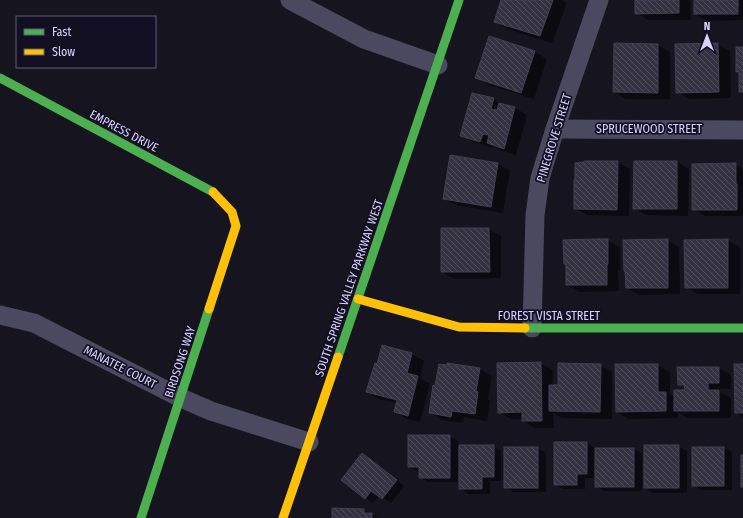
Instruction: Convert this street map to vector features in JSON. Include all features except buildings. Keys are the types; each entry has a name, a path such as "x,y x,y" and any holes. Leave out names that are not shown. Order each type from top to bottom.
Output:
{"street":[{"path":"290,0 317,6 364,39 438,65"},
{"name":"SOUTH SPRING VALLEY PARKWAY WEST","path":"283,518 459,0"},
{"name":"PINEGROVE STREET","path":"532,328 534,215 540,178 599,0"},
{"name":"EMPRESS DRIVE","path":"0,78 212,191 232,212"},
{"name":"SPRUCEWOOD STREET","path":"555,129 743,130"},
{"name":"BIRDSONG WAY","path":"140,518 181,398 236,226 232,212"},
{"name":"FOREST VISTA STREET","path":"358,299 459,327 743,328"},
{"name":"MANATEE COURT","path":"0,315 34,323 181,398 211,411 309,442"}],"traffic: fast":[{"path":"338,357 459,0"},
{"path":"0,78 213,192"},
{"path":"141,518 209,309"},
{"path":"525,328 743,328"}],"traffic: slow":[{"path":"209,309 236,226 232,212 213,192"},
{"path":"358,299 459,327 525,328"},
{"path":"283,518 338,357"}]}
